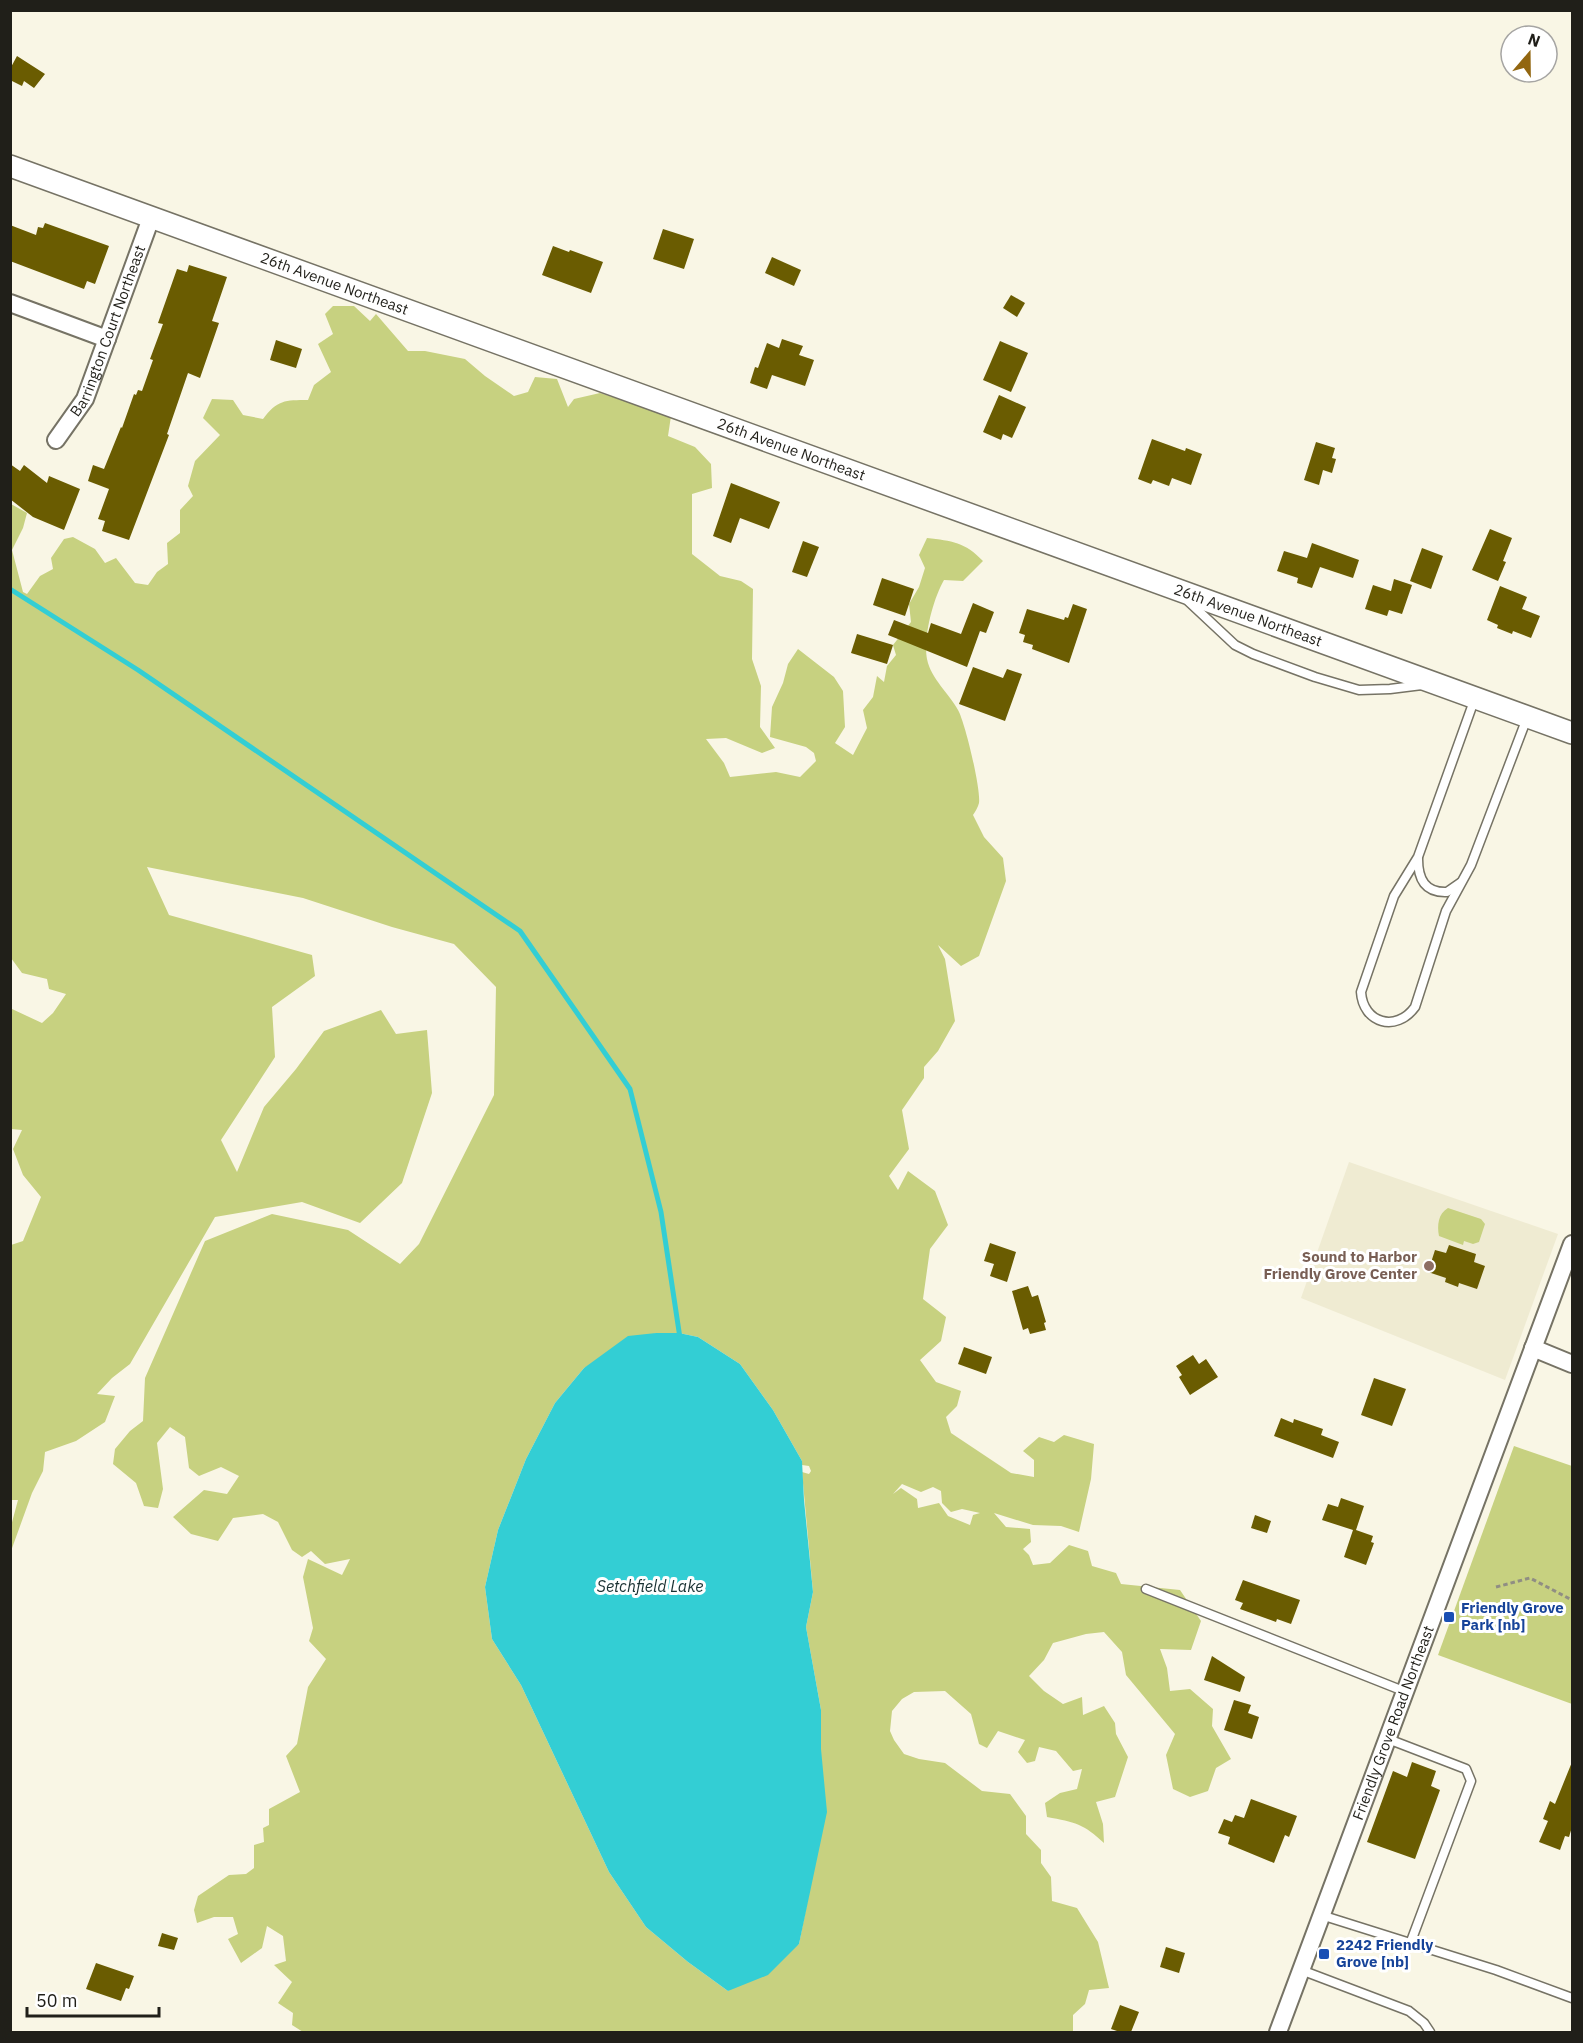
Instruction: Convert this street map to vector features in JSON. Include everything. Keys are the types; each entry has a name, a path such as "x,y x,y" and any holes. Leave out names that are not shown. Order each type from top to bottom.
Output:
{"street":[{"name":"26th Avenue Northeast","path":"10,166 1572,733"},
{"name":"Barrington Court Northeast","path":"56,440 85,399 151,218"},
{"path":"10,303 106,339"},
{"name":"Friendly Grove Road Northeast","path":"1278,2032 1572,1244"},
{"path":"1533,1348 1572,1364"}],"lane":[{"path":"1177,590 1235,645 1315,677 1359,690 1437,684"},
{"path":"1475,698 1418,857 1394,896 1361,992 1362,1003 1372,1017 1385,1021 1397,1021 1408,1017 1415,1006 1446,911 1471,865 1528,717"},
{"path":"1418,857 1419,878 1432,890 1447,892 1455,888 1462,880"},
{"path":"1146,1589 1406,1692"},
{"path":"1388,1738 1466,1769 1471,1782 1410,1944"},
{"path":"1321,1915 1496,1970 1572,1998"},
{"path":"1301,1970 1409,2011 1424,2023 1430,2032"}],"path":[{"path":"1496,1587 1530,1578 1571,1598 1572,1594"}],"shaded area":[{"name":"Sound to Harbor Friendly Grove Center","path":"1349,1162 1558,1234 1505,1380 1301,1298"}],"green space":[{"path":"333,306 354,306 370,321 376,314 408,351 425,351 465,359 514,396 528,392 535,377 557,379 568,407 574,399 600,393 671,416 668,436 695,447 711,464 712,488 692,494 692,554 720,576 741,581 753,589 752,659 761,686 760,727 775,748 762,753 726,738 706,739 724,763 730,777 776,772 800,777 816,761 814,753 806,747 770,737 772,707 783,683 788,664 798,649 834,677 843,691 845,727 835,743 853,755 867,728 863,710 873,697 877,676 884,682 887,666 896,655 893,645 911,622 909,604 919,587 925,568 919,555 927,538 964,546 983,561 963,581 944,580 933,608 926,640 929,666 958,710 968,741 979,795 979,805 973,815 984,837 1003,858 1006,881 979,956 961,966 938,945 945,959 955,1021 938,1051 924,1067 924,1078 902,1110 909,1149 889,1176 898,1190 908,1171 935,1191 948,1225 930,1249 923,1299 946,1317 941,1341 920,1360 936,1382 961,1391 957,1406 946,1417 951,1433 1011,1473 1034,1477 1034,1460 1023,1451 1039,1437 1054,1442 1064,1435 1094,1444 1091,1479 1079,1532 1061,1526 1033,1525 994,1513 1006,1527 1030,1529 1031,1542 1023,1549 1029,1555 1033,1565 1050,1563 1069,1545 1088,1551 1092,1566 1116,1573 1121,1584 1180,1590 1201,1621 1191,1650 1160,1649 1167,1668 1170,1691 1190,1689 1213,1709 1212,1726 1231,1759 1216,1768 1208,1791 1190,1797 1173,1789 1166,1755 1175,1734 1126,1675 1122,1652 1104,1632 1086,1634 1053,1643 1044,1660 1029,1676 1044,1691 1063,1704 1082,1697 1083,1715 1104,1706 1115,1723 1116,1734 1128,1757 1115,1797 1096,1802 1103,1824 1104,1843 1078,1825 1047,1817 1045,1803 1060,1793 1077,1789 1082,1769 1073,1771 1056,1751 1039,1747 1035,1761 1027,1763 1018,1752 1025,1740 998,1731 987,1748 979,1744 971,1714 945,1691 914,1692 902,1699 892,1711 890,1731 904,1754 945,1763 982,1791 1010,1794 1026,1816 1026,1834 1041,1850 1041,1863 1051,1877 1052,1901 1077,1908 1098,1942 1109,1988 1089,1990 1085,2004 1073,2015 1073,2032 303,2032 292,2025 293,2013 278,2003 292,1982 274,1965 286,1961 283,1936 267,1926 262,1948 241,1963 228,1939 238,1934 233,1917 214,1917 197,1923 194,1910 198,1896 229,1875 246,1874 254,1868 254,1845 264,1842 263,1828 269,1825 269,1809 300,1792 286,1756 297,1744 308,1687 326,1659 309,1641 313,1628 303,1577 308,1559 342,1575 350,1559 325,1564 311,1551 302,1557 292,1550 278,1522 263,1514 233,1518 218,1541 191,1534 173,1517 204,1490 227,1494 239,1476 221,1467 199,1476 189,1468 185,1437 170,1427 157,1443 163,1489 158,1508 144,1506 136,1483 113,1464 115,1449 130,1431 143,1421 145,1378 205,1241 272,1214 348,1230 400,1264 419,1244 494,1095 496,987 454,944 392,927 303,898 147,867 169,915 312,955 315,976 272,1007 275,1057 221,1140 237,1172 264,1107 324,1031 381,1010 396,1034 427,1030 432,1093 402,1183 360,1223 302,1202 215,1217 130,1364 97,1394 115,1396 105,1422 76,1441 45,1452 43,1471 32,1493 11,1551 11,1526 18,1500 11,1500 11,1245 23,1241 41,1197 23,1175 13,1149 22,1130 11,1129 11,1011 12,1009 42,1023 53,1013 66,994 49,989 47,979 22,973 11,958 11,504 27,513 23,528 12,550 23,592 27,594 40,576 53,569 51,558 64,539 73,537 95,549 105,563 116,558 135,583 148,585 157,572 168,564 167,543 180,533 180,510 193,496 188,486 195,461 220,435 203,418 212,399 233,400 243,415 263,419 282,402 308,400 314,385 331,372 318,344 333,334 325,314","holes":["656,1333 679,1333 698,1337 740,1364 773,1410 802,1461 802,1465 809,1466 811,1471 809,1474 802,1472 813,1592 806,1627 821,1710 821,1749 809,1893 799,1944 728,1991 646,1927 609,1872 521,1685 492,1639 485,1587 498,1530 526,1459 555,1403 584,1368","902,1484 921,1492 933,1487 941,1491 942,1503 951,1512 962,1509 980,1513 973,1515 970,1525 948,1516 939,1503 918,1508 917,1499 901,1488 893,1494"]},
{"path":"1448,1208 1481,1219 1485,1224 1479,1242 1473,1244 1464,1241 1463,1245 1439,1236 1439,1220"},
{"path":"1514,1446 1572,1466 1572,1704 1438,1655"}],"water":[{"name":"Setchfield Lake","path":"679,1333 698,1337 740,1364 773,1410 802,1461 813,1592 806,1627 821,1710 821,1749 827,1812 799,1944 768,1975 728,1991 646,1927 609,1872 521,1685 492,1639 485,1587 498,1530 526,1459 555,1403 584,1368 628,1336"}],"building":[{"path":"17,56 45,74 34,88 24,81 22,86 10,80 10,69"},
{"path":"45,223 109,246 95,284 87,281 84,289 10,261 10,225 36,235 38,227 43,228"},
{"path":"663,229 694,239 684,269 653,259"},
{"path":"553,246 603,262 591,293 542,275"},
{"path":"772,257 801,270 794,286 765,273"},
{"path":"189,265 227,277 212,321 219,323 200,378 188,373 167,434 169,435 129,540 102,531 105,521 98,519 109,489 88,481 93,465 104,469 134,394 136,395 138,390 142,391 153,360 150,359 163,324 158,323 177,269 187,272"},
{"path":"1011,295 1025,303 1017,317 1003,308"},
{"path":"782,339 803,346 799,355 814,360 805,386 772,375 767,389 750,383 767,343 779,348"},
{"path":"276,340 302,349 296,368 270,360"},
{"path":"1000,341 1028,353 1011,392 983,380"},
{"path":"999,395 1026,407 1012,438 1003,434 1001,440 983,432"},
{"path":"1152,439 1185,451 1186,448 1202,454 1191,485 1172,478 1169,486 1153,480 1151,484 1138,479"},
{"path":"1316,442 1335,448 1332,458 1336,459 1332,473 1323,470 1319,485 1304,480"},
{"path":"10,464 20,471 24,465 47,483 49,476 80,489 64,530 33,517 10,499"},
{"path":"731,483 780,502 769,529 740,518 731,543 713,536"},
{"path":"1490,529 1512,538 1498,581 1472,570"},
{"path":"803,541 819,547 807,577 792,572"},
{"path":"1312,543 1359,560 1353,578 1320,567 1312,588 1297,583 1298,578 1277,571 1284,551 1307,558"},
{"path":"1422,548 1443,556 1431,589 1410,581"},
{"path":"882,578 914,589 905,616 873,605"},
{"path":"1394,579 1412,585 1402,614 1389,610 1387,616 1365,609 1373,585 1391,591"},
{"path":"1500,586 1527,597 1522,609 1540,616 1531,638 1497,628 1498,625 1487,620"},
{"path":"973,603 994,612 986,633 980,631 967,667 888,635 894,620 928,633 931,623 961,634"},
{"path":"1073,604 1087,609 1069,663 1032,649 1033,645 1023,642 1025,635 1019,633 1027,609 1064,620 1065,617 1068,618"},
{"path":"857,634 893,645 887,664 851,653"},
{"path":"973,667 1003,678 1007,669 1022,674 1005,721 959,704"},
{"path":"990,1243 1016,1252 1007,1282 990,1276 994,1264 984,1261"},
{"path":"1449,1245 1476,1254 1474,1262 1485,1266 1477,1289 1459,1283 1458,1287 1445,1282 1446,1278 1428,1272 1435,1250 1446,1253"},
{"path":"1028,1286 1032,1297 1038,1295 1046,1322 1044,1323 1046,1330 1030,1334 1028,1328 1023,1330 1012,1291"},
{"path":"964,1347 992,1357 986,1374 958,1364"},
{"path":"1193,1355 1199,1364 1206,1359 1218,1377 1190,1395 1179,1377 1182,1375 1176,1366"},
{"path":"1374,1378 1406,1389 1392,1426 1361,1415"},
{"path":"1281,1418 1293,1423 1294,1419 1323,1429 1321,1435 1339,1442 1333,1458 1274,1436"},
{"path":"1341,1498 1364,1506 1356,1530 1373,1536 1371,1542 1374,1543 1366,1565 1344,1557 1353,1530 1322,1520 1328,1504 1338,1507"},
{"path":"1255,1515 1271,1521 1267,1533 1251,1528"},
{"path":"1243,1580 1300,1600 1291,1624 1277,1619 1276,1622 1240,1609 1243,1603 1235,1600"},
{"path":"1212,1656 1245,1677 1240,1692 1204,1680"},
{"path":"1234,1700 1251,1705 1248,1713 1259,1717 1252,1739 1224,1730"},
{"path":"1412,1762 1436,1771 1431,1786 1440,1790 1415,1859 1367,1842 1393,1771 1407,1777"},
{"path":"1572,1762 1572,1827 1569,1837 1565,1836 1560,1850 1539,1842 1548,1821 1543,1819 1550,1801 1555,1804"},
{"path":"1251,1799 1297,1816 1289,1837 1285,1835 1274,1863 1228,1844 1230,1837 1218,1833 1224,1819 1232,1822 1235,1815 1244,1818"},
{"path":"162,1933 178,1938 174,1950 158,1946"},
{"path":"1166,1947 1185,1953 1179,1973 1160,1967"},
{"path":"96,1963 134,1976 121,2001 86,1989"},
{"path":"1120,2005 1139,2012 1131,2032 1111,2029"}],"waterway":[{"path":"10,589 138,670 520,931 630,1089 661,1212 680,1338"}],"place":[{"name":"Sound to Harbor Friendly Grove Center","path":"1429,1266"},
{"name":"Friendly Grove Park [nb]","path":"1449,1617"},
{"name":"2242 Friendly Grove [nb]","path":"1324,1954"}]}
